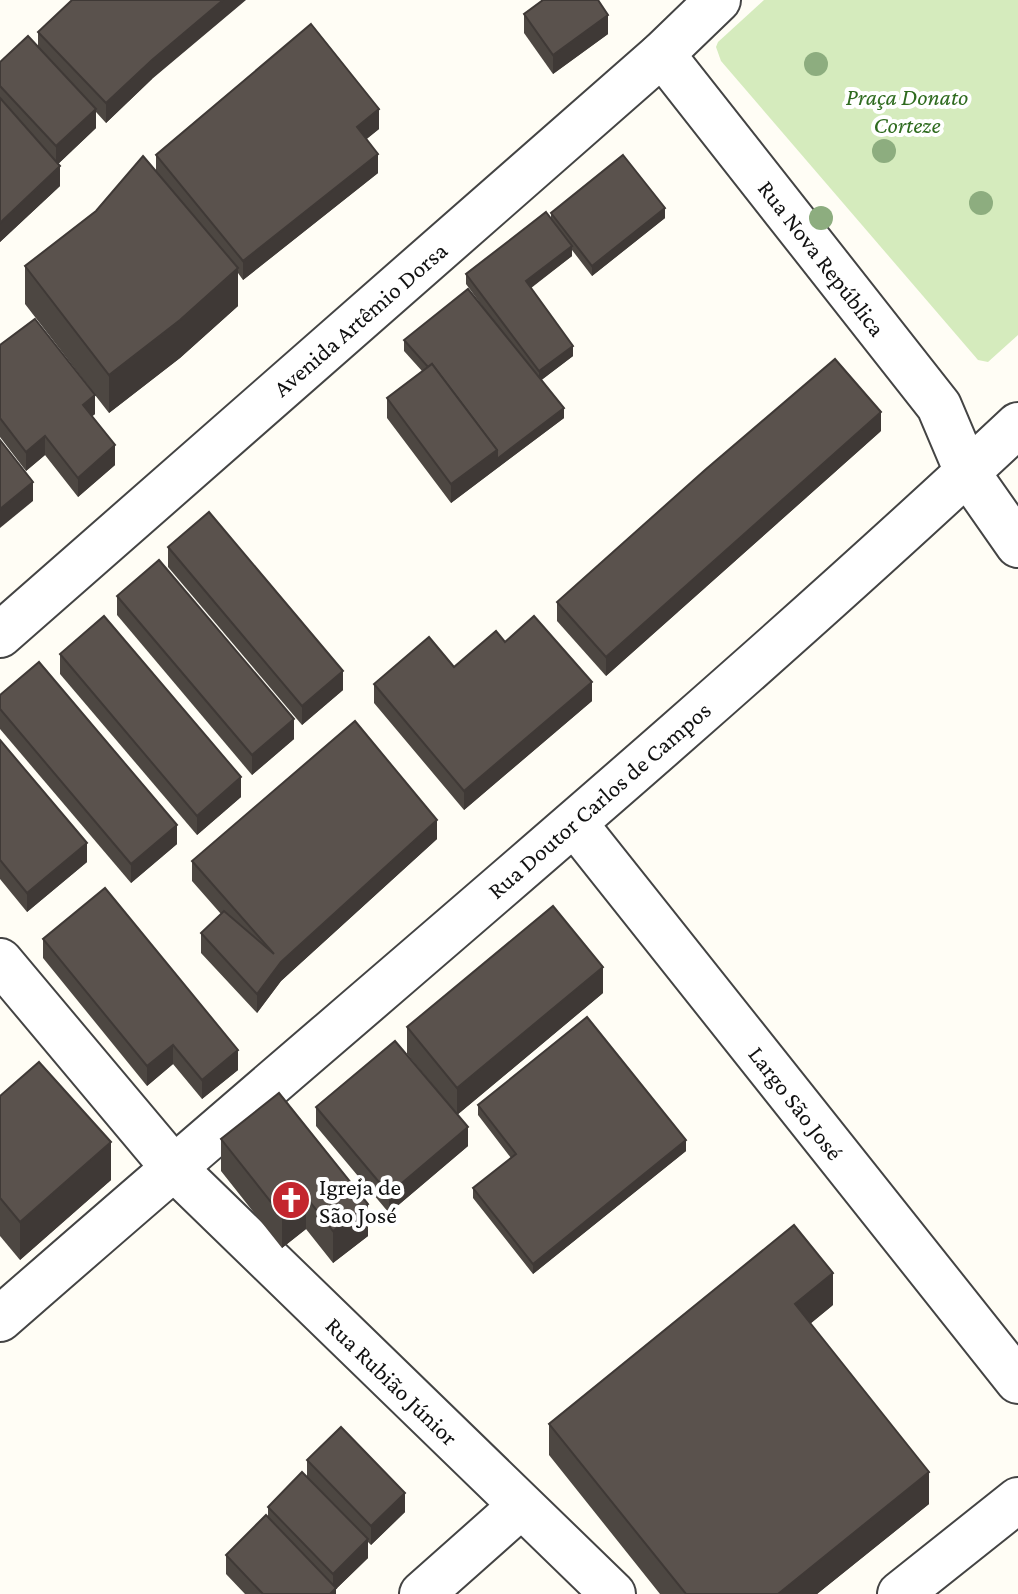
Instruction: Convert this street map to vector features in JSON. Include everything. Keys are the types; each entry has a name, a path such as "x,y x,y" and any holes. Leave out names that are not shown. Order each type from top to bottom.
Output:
{"street":[{"name":"Avenida Artêmio Dorsa","path":"0,635 662,54 718,0"},
{"name":"Rua Nova República","path":"662,54 939,406 967,472 1018,545"},
{"name":"Rua Doutor Carlos de Campos","path":"0,1319 575,824 1018,425"},
{"name":"Largo São José","path":"575,824 1018,1381"},
{"name":"Rua Rubião Júnior","path":"0,961 173,1167 613,1594"},
{"path":"900,1594 1018,1500"},
{"path":"422,1594 521,1506"}],"green space":[{"name":"Praça Donato Corteze","path":"764,0 1018,0 1018,335 988,362 978,360 721,61 716,47 718,42"}],"building":[{"path":"72,0 223,0 106,103 38,32"},
{"path":"543,0 598,0 608,15 553,55 524,14"},
{"path":"311,24 379,109 357,127 378,154 243,261 156,155"},
{"path":"28,36 96,109 56,146 0,86 0,62"},
{"path":"0,98 60,166 0,223"},
{"path":"623,155 665,208 592,266 551,213"},
{"path":"143,156 238,268 180,320 109,375 25,266 96,211"},
{"path":"546,212 572,246 526,281 573,346 539,371 466,274"},
{"path":"468,289 564,408 497,459 497,450 432,364 428,367 404,340"},
{"path":"35,319 95,395 83,405 115,445 78,478 45,436 26,452 0,418 0,345"},
{"path":"835,359 881,412 606,657 557,602"},
{"path":"432,364 497,450 451,484 387,398"},
{"path":"0,440 33,482 0,509"},
{"path":"209,512 343,671 302,706 168,547"},
{"path":"159,560 294,719 252,755 117,596"},
{"path":"104,616 241,777 197,816 60,654"},
{"path":"534,616 592,682 464,791 374,684 429,637 454,667 496,631 505,642"},
{"path":"39,662 177,825 131,864 0,709 0,695"},
{"path":"355,721 437,820 281,962 257,994 201,933 224,911 274,954 192,861"},
{"path":"0,740 87,843 27,893 0,860"},
{"path":"105,888 238,1050 202,1080 173,1045 147,1066 43,939"},
{"path":"553,906 603,967 457,1088 407,1027"},
{"path":"587,1017 686,1140 533,1264 473,1188 516,1154 478,1105"},
{"path":"395,1041 468,1127 389,1194 316,1107"},
{"path":"39,1062 111,1142 20,1222 0,1198 0,1096"},
{"path":"279,1093 368,1204 333,1231 306,1197 282,1216 221,1139"},
{"path":"794,1225 833,1273 795,1304 929,1472 778,1594 686,1594 549,1424"},
{"path":"341,1427 405,1493 371,1526 307,1460"},
{"path":"302,1472 368,1539 333,1574 268,1507"},
{"path":"266,1515 336,1588 330,1594 263,1594 226,1555"}],"place":[{"name":"Igreja de São José","path":"291,1200"}]}
